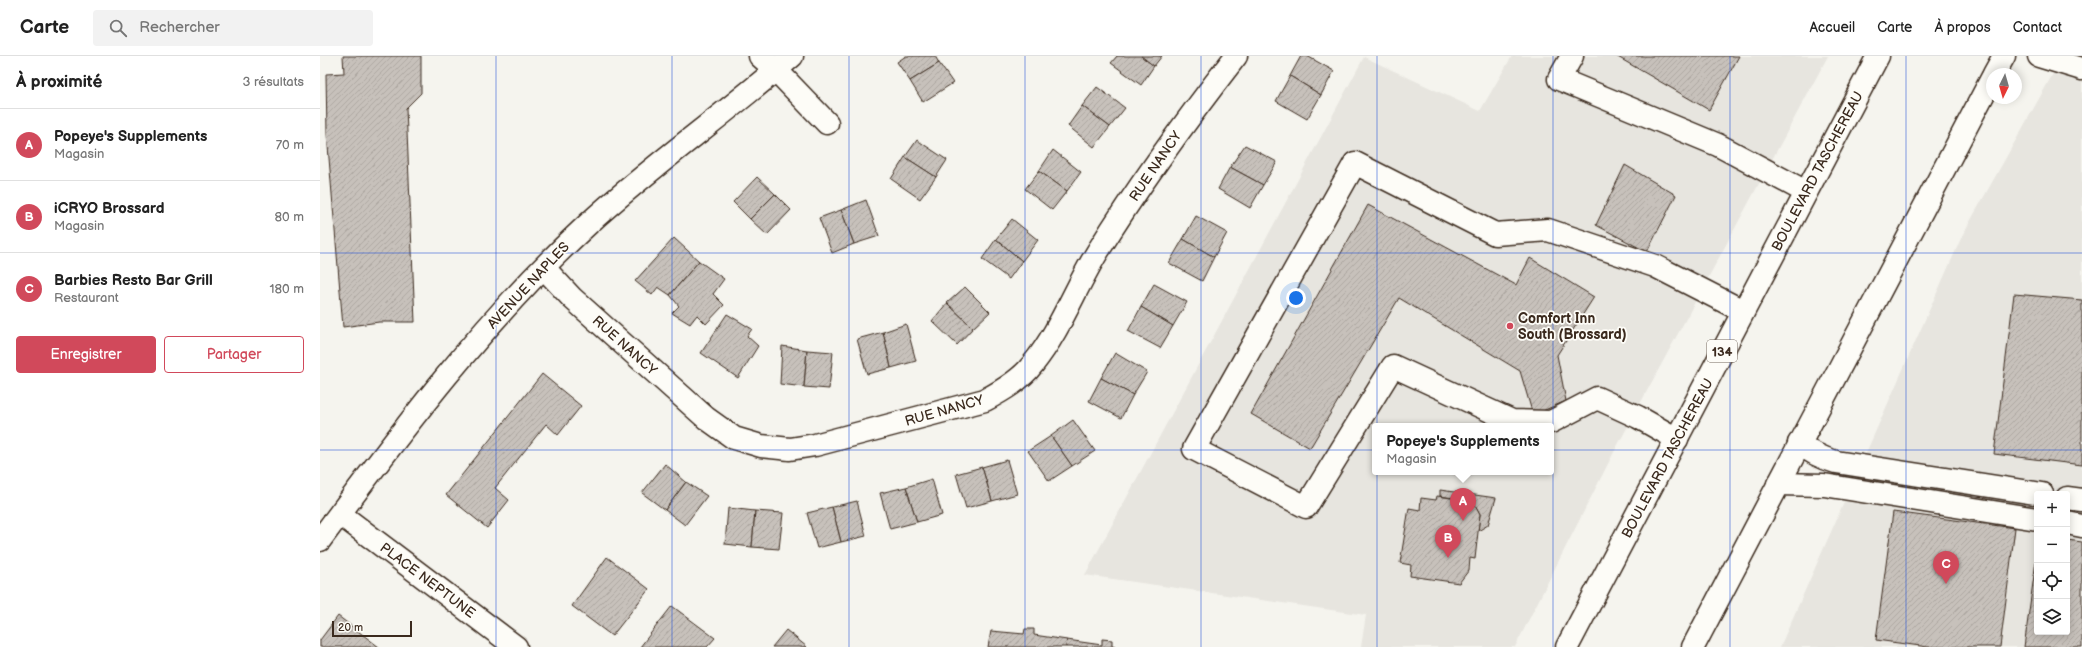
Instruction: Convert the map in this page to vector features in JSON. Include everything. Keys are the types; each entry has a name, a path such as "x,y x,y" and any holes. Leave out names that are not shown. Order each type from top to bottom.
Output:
{"street":[{"path":"760,56 784,63 827,123"},
{"name":"RUE NANCY","path":"544,268 572,298 706,418 734,438 761,446 790,449 815,445 985,400 1008,387 1033,366 1118,220 1160,156 1236,56"},
{"path":"1572,56 1559,79 1718,146 1806,192"},
{"name":"BOULEVARD TASCHEREAU","path":"1568,647 1878,56"},
{"path":"1997,68 2004,56"},
{"path":"2039,56 2082,70"},
{"name":"AVENUE NAPLES","path":"320,540 454,367 500,314 544,268 586,226 635,182 784,63"},
{"path":"1693,647 1986,89"},
{"path":"1676,439 1638,417 1597,398 1550,422 1512,421 1393,366 1306,507 1194,448 1355,163 1495,234 1548,230 1655,266 1743,312"},
{"path":"1799,443 1811,453 1823,459 1836,462 2034,493"},
{"path":"1778,484 1824,485 2034,519"},
{"path":"2070,498 2082,500"},
{"name":"PLACE NEPTUNE","path":"340,514 516,647"},
{"path":"2070,524 2082,526"}],"shaded area":[{"path":"1512,56 1828,56 1614,452 1515,647 1361,647 1366,615 1085,575 1364,57 1480,111"},
{"path":"2063,56 2082,56 2082,647 1780,647 1963,234"}],"building":[{"path":"343,56 421,56 421,93 406,108 415,322 379,322 343,327 327,134 326,74 344,73"},
{"path":"906,56 935,56 939,63 910,81 897,62"},
{"path":"1117,56 1141,56 1154,66 1141,85 1111,63"},
{"path":"1141,56 1162,56 1154,66"},
{"path":"1301,56 1307,56 1334,71 1321,95 1290,76"},
{"path":"1616,56 1739,56 1709,110"},
{"path":"939,63 953,83 923,102 910,81"},
{"path":"1290,76 1321,95 1307,119 1276,101"},
{"path":"1097,87 1125,108 1110,127 1082,106"},
{"path":"1082,106 1110,127 1094,147 1068,126"},
{"path":"917,140 947,160 936,177 905,157"},
{"path":"1245,145 1277,162 1263,185 1230,167"},
{"path":"1053,150 1081,172 1067,191 1039,171"},
{"path":"905,157 936,177 920,199 891,179"},
{"path":"1625,165 1676,195 1647,252 1596,225"},
{"path":"1230,167 1263,185 1250,208 1218,189"},
{"path":"1039,171 1067,191 1052,210 1025,189"},
{"path":"757,177 775,194 750,219 733,202"},
{"path":"775,194 791,210 767,235 750,219"},
{"path":"866,200 879,236 854,244 841,210"},
{"name":"Comfort Inn South (Brossard)","path":"1368,205 1516,285 1530,258 1594,297 1557,355 1566,401 1533,415 1520,371 1399,298 1310,448 1251,414"},
{"path":"841,210 854,244 832,253 819,218"},
{"path":"1196,216 1227,233 1214,257 1183,239"},
{"path":"1012,219 1038,240 1022,261 996,239"},
{"path":"674,238 699,261 670,295 658,287 652,295 635,281"},
{"path":"996,239 1022,261 1009,279 982,259"},
{"path":"1183,239 1214,257 1202,281 1169,263"},
{"path":"699,261 724,279 713,294 724,305 706,324 697,315 690,324 672,313 679,306 670,295"},
{"path":"1154,284 1187,302 1173,326 1141,307"},
{"path":"965,287 990,312 973,328 947,303"},
{"path":"2014,294 2082,300 2082,465 1994,454"},
{"path":"947,303 973,328 957,345 932,321"},
{"path":"1141,307 1173,326 1160,348 1128,331"},
{"path":"727,314 752,329 747,336 758,346 738,378 701,353"},
{"path":"906,324 916,361 891,368 883,332"},
{"path":"883,332 891,368 867,374 857,339"},
{"path":"782,346 807,350 804,387 780,384"},
{"path":"807,350 833,352 829,389 804,387"},
{"path":"1115,353 1147,372 1133,395 1101,378"},
{"path":"542,374 581,406 558,435 546,424 495,488 509,500 487,528 446,495"},
{"path":"1101,378 1133,395 1121,418 1089,401"},
{"path":"1073,420 1095,451 1072,466 1051,436"},
{"path":"1051,436 1072,466 1049,481 1028,451"},
{"path":"1007,460 1017,494 992,501 982,467"},
{"path":"665,464 686,482 665,510 642,493"},
{"path":"982,467 992,501 966,508 956,474"},
{"path":"932,479 942,515 917,522 906,487"},
{"path":"686,482 707,496 685,525 665,510"},
{"path":"906,487 917,522 890,529 880,493"},
{"path":"1440,490 1496,498 1488,525 1478,531 1480,514 1473,501 1440,496"},
{"path":"1437,496 1473,501 1480,514 1475,559 1470,558 1469,570 1459,583 1410,576 1411,565 1400,563 1409,508 1420,510 1421,498 1436,500"},
{"path":"857,501 866,536 841,542 832,507"},
{"path":"832,507 841,542 817,548 807,513"},
{"path":"728,508 755,511 752,547 725,544"},
{"path":"755,511 783,513 779,549 752,547"},
{"path":"1893,512 2015,528 2000,647 1928,647 1876,640"},
{"path":"2070,540 2082,542 2082,647 2024,647 2034,575 2034,635 2070,635"},
{"path":"607,557 649,589 612,636 572,606"},
{"path":"672,606 715,638 707,647 640,647"},
{"path":"338,616 379,647 320,647 320,640"},
{"path":"1025,629 1034,629 1034,635 1067,640 1066,647 988,647 991,631 1024,634"},
{"path":"786,630 807,647 772,647"},
{"path":"1102,639 1112,640 1112,646 1115,647 1066,647 1067,640 1102,645"}],"place":[{"name":"Comfort Inn South (Brossard)","path":"1510,326"},
{"name":"Popeye's Supplements","path":"1463,521"},
{"name":"iCRYO Brossard","path":"1448,558"},
{"name":"Barbies Resto Bar Grill","path":"1946,584"}]}
